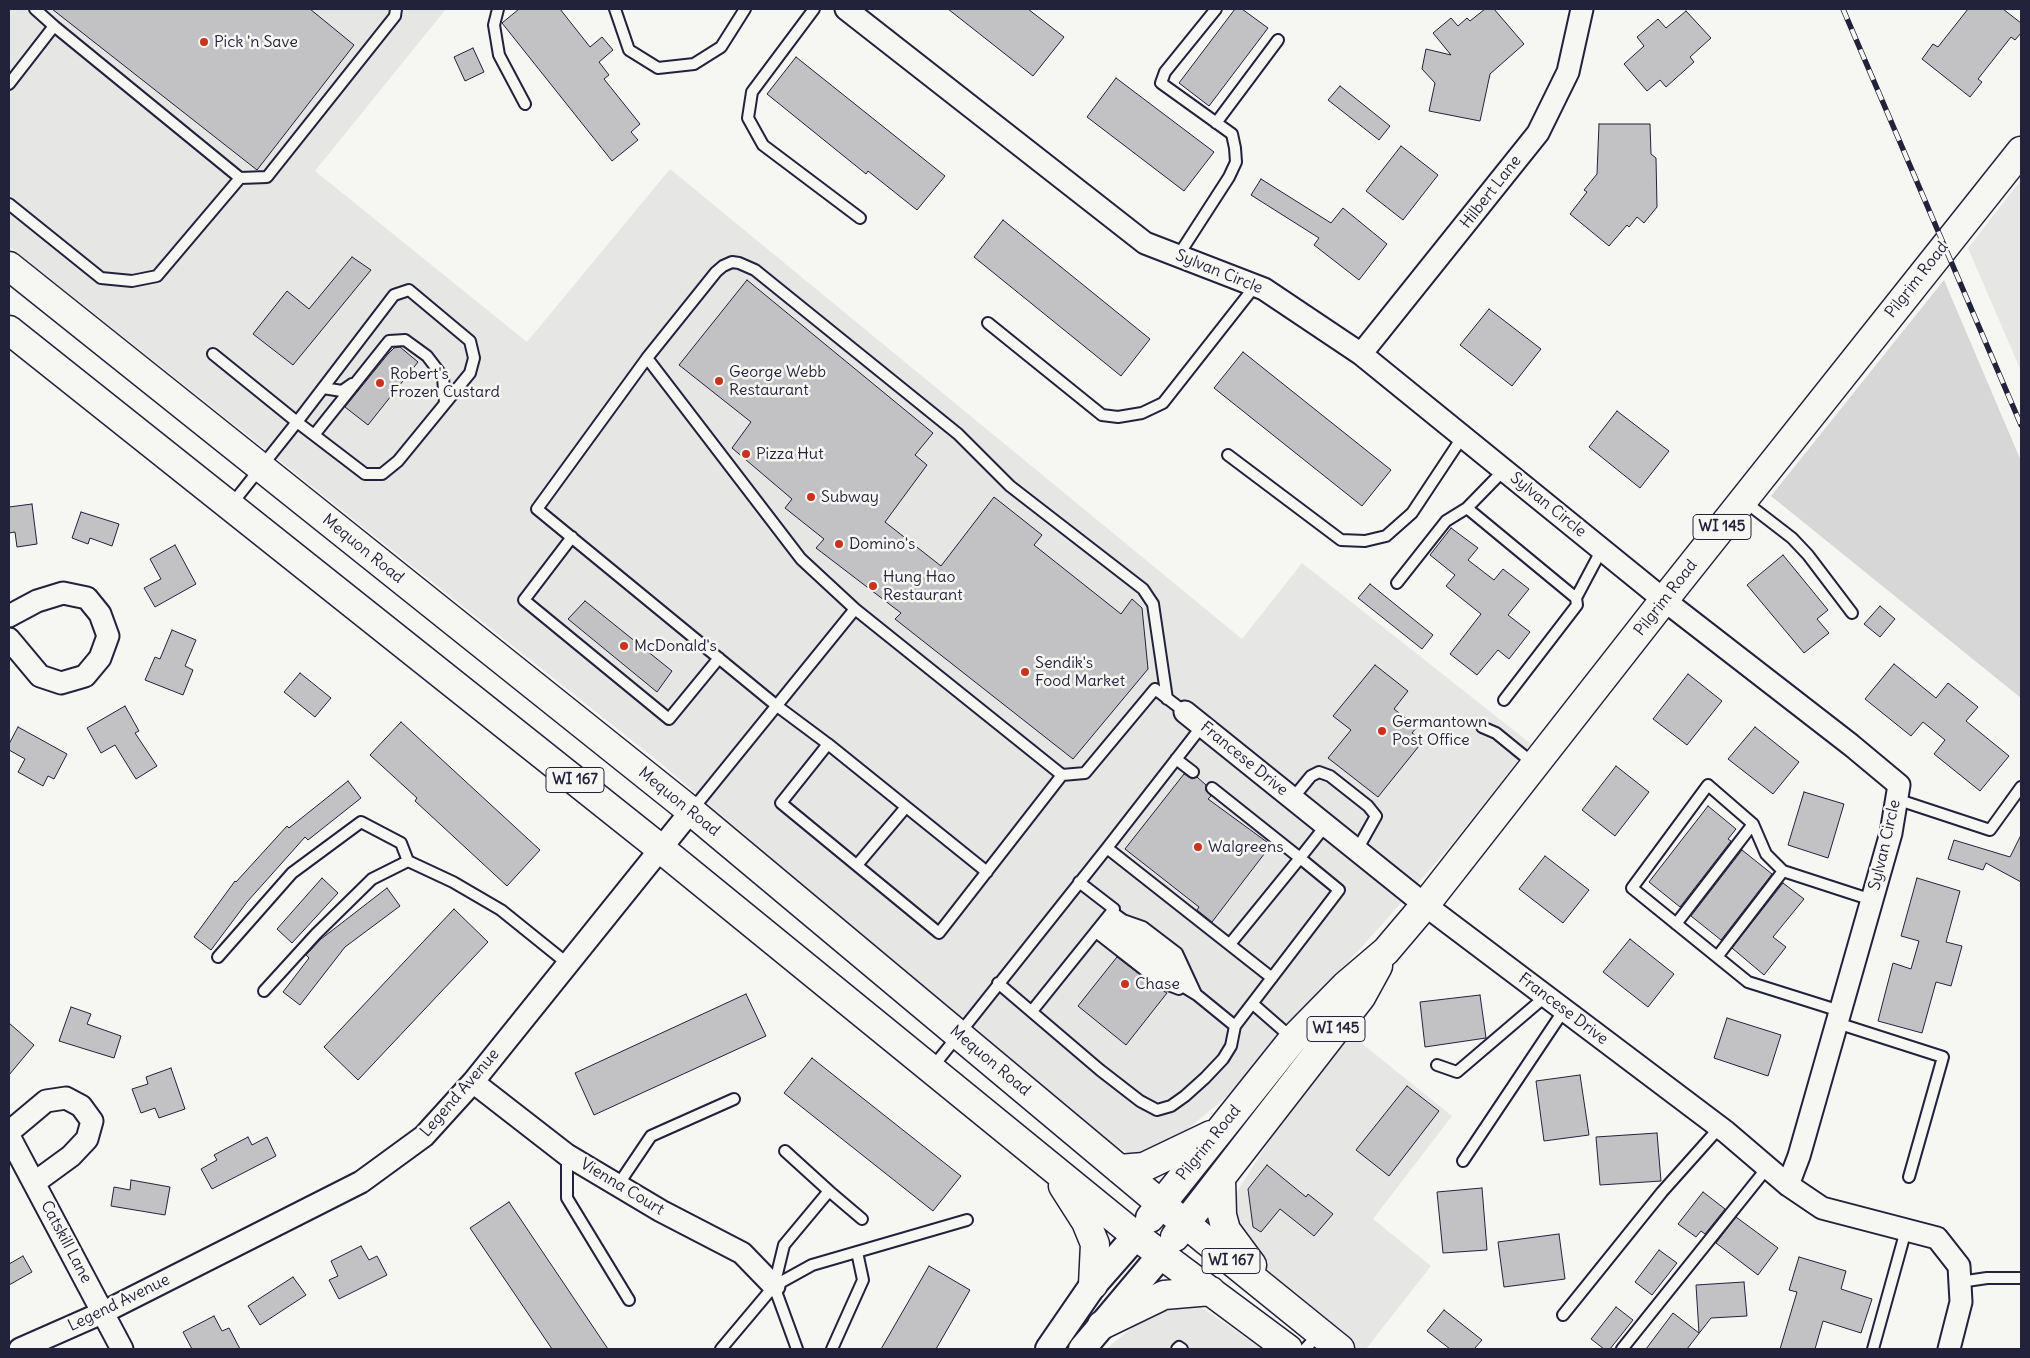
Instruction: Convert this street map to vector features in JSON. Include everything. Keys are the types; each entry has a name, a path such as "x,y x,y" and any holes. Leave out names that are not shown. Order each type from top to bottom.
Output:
{"main road":[{"name":"Pilgrim Road","path":"1136,1236 1293,1039 1345,986 1386,951 1425,904 2021,151"},
{"name":"Mequon Road","path":"9,266 691,811 1275,1297 1322,1344"},
{"name":"WI 167","path":"9,330 661,849 1136,1236"},
{"name":"Pilgrim Road","path":"1161,1255 1361,997 1386,951"},
{"path":"1257,1084 1280,1102"},
{"path":"1119,1169 1144,1166 1219,1131"},
{"path":"1051,1166 1086,1222 1096,1244 1093,1285"},
{"path":"1221,1179 1222,1215 1226,1230 1275,1297"},
{"path":"1136,1236 1288,1349"},
{"path":"1102,1325 1164,1295 1211,1291"}],"street":[{"name":"Hilbert Lane","path":"1361,354 1538,133 1568,72 1582,9"},
{"name":"Sylvan Circle","path":"857,14 1145,243 1264,289 1361,354 1664,600 1851,745 1899,785 1891,833 1799,1156 1788,1185"},
{"path":"9,616 37,600 63,593 87,598 100,614 108,636 100,658 85,676 61,683 40,676 9,639"},
{"name":"Francese Drive","path":"1185,712 1425,904 1720,1127 1788,1185 1822,1208 1937,1238 1960,1274"},
{"name":"Legend Avenue","path":"20,1349 104,1312 361,1182 424,1136 473,1082 691,811"},
{"name":"Vienna Court","path":"473,1082 568,1155 661,1211 742,1253 774,1286"},
{"path":"9,1134 46,1101 66,1098 81,1106 92,1121 87,1139 70,1156 34,1183"},
{"name":"Catskill Lane","path":"9,1134 122,1349"},
{"name":"Pilgrim Road","path":"1049,1349 1093,1285 1136,1236"},
{"name":"Pilgrim Road","path":"1082,1349 1161,1255"},
{"path":"1948,1349 1961,1302 1960,1274"}],"lane":[{"path":"35,9 240,178 267,177 395,16 396,9"},
{"path":"498,9 494,26 499,55 525,104"},
{"path":"615,9 630,50 658,68 694,64 721,46 745,9"},
{"path":"814,9 752,92 748,118 763,144 860,218"},
{"path":"1178,256 1201,224 1229,178 1236,162 1232,134 1161,83 1165,72 1216,9"},
{"path":"9,84 54,26"},
{"path":"1216,123 1278,40"},
{"path":"9,204 101,278 132,281 157,276 240,178"},
{"path":"987,872 828,744 777,706 537,509 647,358 723,266 732,262 755,270 958,434 1010,486 1143,589 1153,604 1167,699"},
{"path":"988,322 1102,415 1118,418 1142,413 1163,403 1255,286"},
{"path":"213,354 297,422 365,474 382,474 398,461 470,373 474,358 470,341 409,290 394,295 324,388 297,422 260,467 230,506"},
{"path":"314,435 389,341 406,340 427,356 443,377 445,403"},
{"path":"647,358 801,559 855,609 1062,775 1085,773 1155,689 1185,712"},
{"path":"324,388 342,391 357,381"},
{"path":"1228,455 1341,540 1365,541 1386,536 1412,513 1463,436"},
{"path":"1396,583 1446,521 1467,508 1504,470"},
{"path":"1743,500 1792,538 1808,555 1852,613"},
{"path":"1467,508 1576,598"},
{"path":"572,537 524,600 669,720 718,658"},
{"path":"1504,700 1577,605 1576,598 1602,549"},
{"path":"691,811 855,609"},
{"path":"931,1068 1202,726"},
{"path":"1482,727 1496,733 1535,765"},
{"path":"828,744 781,803 939,932 1062,775"},
{"path":"1176,759 1193,772"},
{"path":"1293,798 1311,776 1320,772 1330,776 1368,806 1376,816 1357,850"},
{"path":"1872,900 1783,871 1766,854 1753,824 1708,785 1632,888 1748,982 1943,1057 1909,1177"},
{"path":"1896,799 1990,830 2021,787"},
{"path":"998,983 1140,1101 1157,1110 1170,1106 1205,1078 1231,1046 1235,1026 1338,890 1212,788"},
{"path":"857,866 906,807"},
{"path":"218,957 292,873 362,822 401,843 408,861 453,882 501,910 568,964"},
{"path":"1676,924 1753,824"},
{"path":"1230,944 1326,825"},
{"path":"1107,848 1272,978"},
{"path":"264,991 316,934 372,879 408,861"},
{"path":"1716,957 1783,871"},
{"path":"1032,1011 1114,909 1079,882"},
{"path":"1104,922 1123,920 1142,927 1177,953 1194,990"},
{"path":"1104,922 1160,982 1194,990"},
{"path":"1104,922 1194,990 1235,1026"},
{"path":"1437,1065 1457,1072 1546,996"},
{"path":"1253,1004 1293,1039"},
{"path":"1463,1161 1564,1010"},
{"path":"618,1185 651,1136 734,1099"},
{"path":"1563,1315 1662,1192 1720,1127"},
{"path":"785,1151 862,1219"},
{"path":"568,1155 567,1198 629,1300"},
{"path":"1622,1349 1767,1168"},
{"path":"797,1349 774,1286 784,1245 829,1191"},
{"path":"721,1349 774,1286 812,1265 967,1220"},
{"path":"1872,1349 1906,1230"},
{"path":"832,1349 863,1280 857,1252"},
{"path":"1960,1274 1988,1278 2021,1278"},
{"path":"1177,1349 1179,1347 1182,1349"}],"shaded area":[{"path":"9,9 446,9 315,171 527,342 670,169 1242,639 1302,563 1531,744 1452,844 1223,1100 1158,1153 1132,1155 1116,1146 1010,1061 664,766 9,246"},
{"path":"2021,180 2021,371 1968,248"},
{"path":"1944,280 2021,461 2021,698 1771,496"},
{"path":"1350,1034 1452,1116 1373,1219 1431,1266 1366,1349 1354,1349 1314,1317 1266,1268 1234,1227 1233,1198 1294,1102"},
{"path":"1180,1301 1204,1309 1262,1349 1106,1349 1153,1311"}],"building":[{"path":"52,9 310,9 354,45 257,170"},
{"path":"519,9 560,9 590,47 602,37 613,50 599,62 609,75 604,79 640,124 631,132 638,140 612,161 502,23"},
{"path":"948,9 1028,9 1064,37 1033,76"},
{"path":"1235,9 1242,9 1268,28 1209,106 1179,83"},
{"path":"1485,9 1494,9 1524,44 1490,74 1480,121 1429,111 1435,83 1422,69 1426,49 1451,55 1433,33 1451,18 1458,26 1467,18 1470,21"},
{"path":"1968,9 2003,9 2021,23 2021,33 2015,40 2011,37 1978,79 1982,82 1970,97 1922,59 1933,44 1938,47"},
{"path":"1686,11 1711,38 1690,57 1694,62 1666,87 1660,80 1647,91 1624,64 1644,46 1637,37 1658,19 1666,28"},
{"path":"473,48 484,72 465,81 454,57"},
{"path":"796,57 945,176 917,210 868,171 866,174 767,94"},
{"path":"1116,78 1214,152 1184,191 1087,117"},
{"path":"1340,86 1390,126 1379,140 1328,100"},
{"path":"1599,124 1650,124 1651,154 1656,158 1657,207 1644,223 1637,217 1629,227 1627,225 1609,246 1570,214 1587,192 1584,190 1597,174"},
{"path":"1401,146 1438,175 1403,220 1366,191"},
{"path":"1261,179 1331,223 1343,208 1387,244 1359,280 1314,245 1319,238 1251,195"},
{"path":"1003,220 1150,339 1121,376 974,257"},
{"path":"352,257 371,270 293,365 253,334 287,291 309,309"},
{"path":"747,280 933,433 915,455 927,465 885,522 941,566 994,497 1042,535 1034,545 1121,614 1132,599 1142,608 1148,669 1073,759 895,619 901,613 816,548 824,539 785,508 792,499 732,448 751,422 679,365"},
{"path":"1489,309 1541,349 1512,386 1460,345"},
{"name":"Robert's Frozen Custard","path":"400,347 418,362 368,425 345,407 388,354 394,348"},
{"path":"1243,352 1391,470 1362,506 1214,388"},
{"path":"1617,411 1669,451 1640,488 1589,447"},
{"path":"32,504 37,544 17,547 15,532 9,533 9,507"},
{"path":"81,512 119,524 112,546 90,538 88,544 72,538"},
{"path":"1451,528 1478,548 1468,560 1494,580 1503,569 1529,589 1508,615 1530,632 1509,659 1498,650 1477,675 1450,654 1481,614 1446,586 1455,575 1430,555"},
{"path":"175,545 196,584 155,607 144,588 161,579 150,559"},
{"path":"1783,555 1828,610 1817,619 1829,633 1804,653 1747,585"},
{"path":"1370,584 1433,635 1422,649 1358,598"},
{"path":"585,601 672,671 657,692 568,619"},
{"path":"1880,606 1895,619 1880,637 1864,624"},
{"path":"172,630 196,640 185,666 193,670 183,695 145,680 155,657 160,659"},
{"path":"1894,664 1936,698 1948,683 1978,707 1966,721 2009,756 1980,791 1934,754 1945,740 1923,722 1911,736 1865,699"},
{"name":"Germantown Post Office","path":"1375,665 1408,691 1394,709 1417,727 1412,733 1423,741 1378,797 1328,758 1351,730 1333,716"},
{"path":"300,673 331,698 315,717 284,692"},
{"path":"1688,674 1722,701 1687,745 1653,719"},
{"path":"125,706 139,731 135,733 157,766 136,779 115,745 101,753 87,728"},
{"path":"401,722 540,850 507,886 415,801 417,798 370,755"},
{"path":"18,727 67,754 54,779 48,776 43,786 18,772 25,759 9,750 9,744"},
{"path":"1755,727 1799,762 1773,794 1728,759"},
{"path":"1616,766 1649,792 1615,836 1582,810"},
{"name":"Walgreens","path":"1184,774 1192,779 1197,777 1206,785 1206,791 1211,796 1208,799 1271,845 1212,922 1197,910 1199,907 1125,849"},
{"path":"348,781 361,798 308,840 305,837 247,902 211,950 194,937 235,881 287,826 289,828"},
{"path":"1804,792 1844,804 1828,858 1788,845"},
{"path":"1708,806 1736,829 1728,839 1731,841 1680,907 1649,882"},
{"path":"2021,835 2021,882 1986,863 1983,870 1948,859 1954,840 2010,857"},
{"path":"1742,850 1772,874 1721,940 1691,916"},
{"path":"1545,856 1589,890 1563,923 1519,889"},
{"path":"322,878 338,893 292,943 277,929"},
{"path":"1917,878 1960,891 1946,942 1962,946 1951,986 1936,982 1922,1033 1878,1021 1893,963 1911,969 1919,941 1901,936"},
{"path":"1783,883 1804,899 1773,937 1786,947 1764,975 1732,948"},
{"path":"387,888 400,906 345,947 300,1005 283,992 309,958 306,955 321,939"},
{"path":"454,909 488,942 358,1080 324,1047"},
{"path":"1630,939 1674,974 1648,1007 1603,972"},
{"name":"Chase","path":"1117,957 1156,987 1167,993 1126,1045 1078,1006"},
{"path":"746,994 766,1036 594,1115 575,1073"},
{"path":"1480,995 1486,1038 1425,1047 1420,1002"},
{"path":"71,1007 91,1014 87,1024 121,1036 114,1058 59,1041"},
{"path":"1727,1018 1781,1035 1768,1076 1714,1058"},
{"path":"9,1023 34,1045 9,1075"},
{"path":"812,1058 961,1176 933,1211 784,1093"},
{"path":"171,1068 185,1109 159,1118 155,1108 141,1113 132,1089 148,1084 146,1077"},
{"path":"1580,1075 1589,1135 1544,1141 1536,1081"},
{"path":"1407,1086 1439,1111 1389,1176 1356,1150"},
{"path":"1657,1133 1661,1181 1600,1185 1596,1137"},
{"path":"248,1137 252,1145 267,1137 276,1156 212,1189 201,1169 217,1160 214,1155"},
{"path":"1267,1165 1306,1197 1308,1194 1333,1214 1314,1236 1280,1209 1261,1232 1253,1227 1248,1189"},
{"path":"131,1180 170,1187 165,1215 111,1206 114,1187 130,1190"},
{"path":"1482,1188 1487,1250 1443,1253 1437,1192"},
{"path":"1703,1192 1725,1209 1705,1234 1701,1231 1696,1237 1678,1224"},
{"path":"509,1202 608,1349 552,1349 470,1228"},
{"path":"1736,1217 1778,1248 1758,1275 1716,1243"},
{"path":"1559,1234 1565,1279 1504,1287 1498,1242"},
{"path":"361,1246 369,1260 377,1256 387,1275 339,1299 329,1280 338,1276 331,1261"},
{"path":"1659,1250 1677,1263 1652,1295 1635,1282"},
{"path":"23,1256 32,1272 9,1285 9,1264"},
{"path":"1799,1257 1846,1271 1841,1289 1872,1299 1861,1333 1823,1321 1815,1349 1780,1349 1797,1292 1789,1290"},
{"path":"929,1266 970,1290 936,1349 881,1349"},
{"path":"293,1277 306,1295 260,1325 248,1306"},
{"path":"1744,1282 1747,1316 1711,1318 1687,1349 1646,1349 1673,1313 1699,1333 1696,1285"},
{"path":"1616,1307 1633,1320 1610,1349 1604,1349 1591,1339"},
{"path":"1444,1310 1482,1340 1474,1349 1450,1349 1427,1331"},
{"path":"214,1316 222,1331 229,1328 240,1349 192,1349 183,1332"}],"railway":[{"path":"1843,9 2021,425"}],"place":[{"name":"Pick 'n Save","path":"204,42"},
{"name":"George Webb Restaurant","path":"719,381"},
{"name":"Robert's Frozen Custard","path":"380,383"},
{"name":"Pizza Hut","path":"746,454"},
{"name":"Subway","path":"811,497"},
{"name":"Domino's","path":"839,544"},
{"name":"Hung Hao Restaurant","path":"873,586"},
{"name":"McDonald's","path":"624,646"},
{"name":"Sendik's Food Market","path":"1025,672"},
{"name":"Germantown Post Office","path":"1382,731"},
{"name":"Walgreens","path":"1198,847"},
{"name":"Chase","path":"1125,984"}]}
